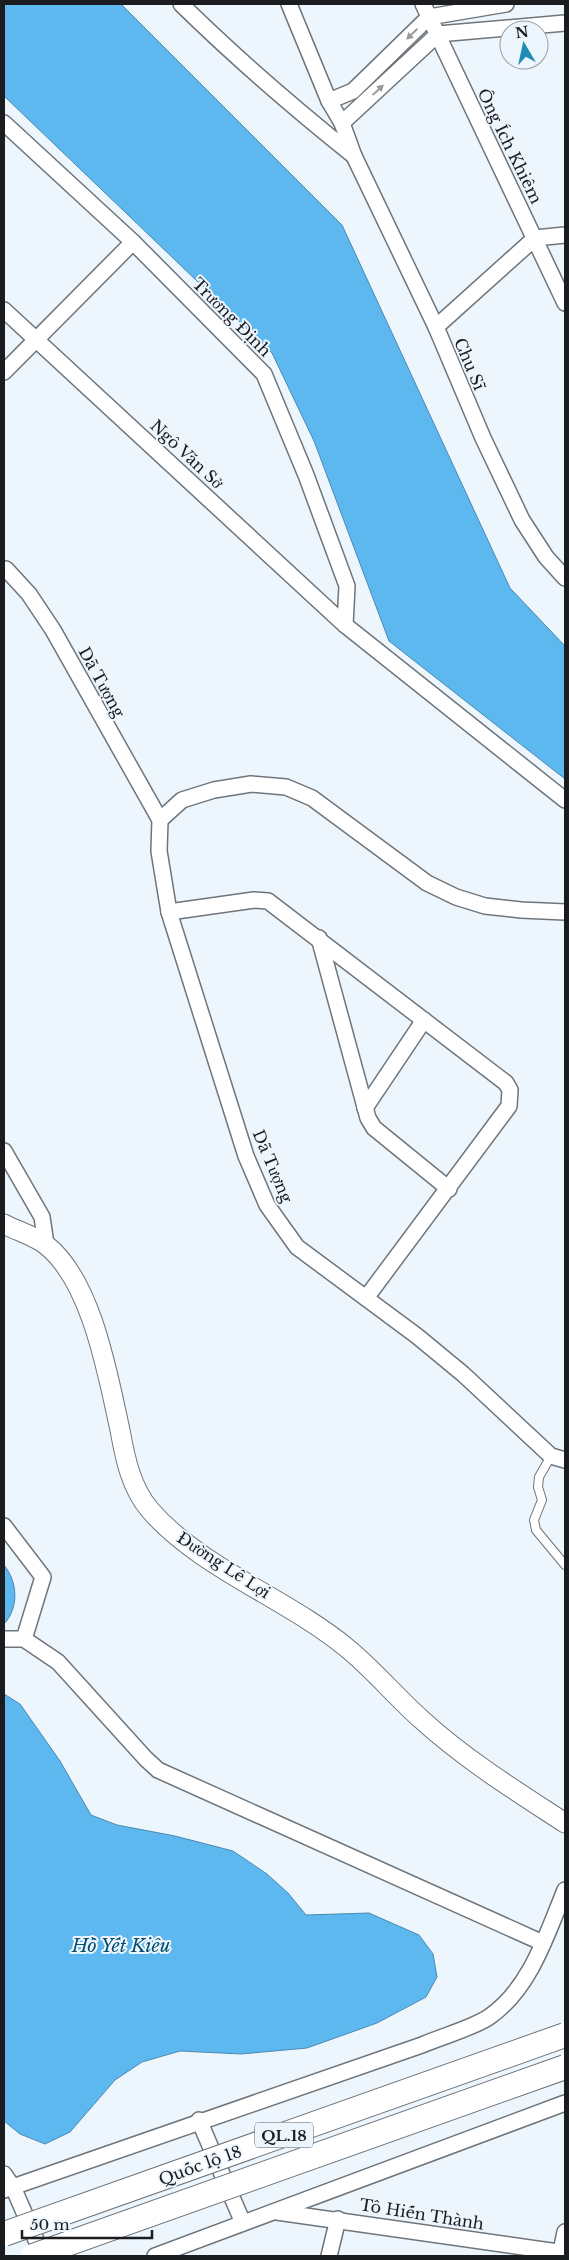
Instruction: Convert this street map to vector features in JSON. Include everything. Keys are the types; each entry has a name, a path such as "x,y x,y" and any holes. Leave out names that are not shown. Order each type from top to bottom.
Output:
{"main road":[{"name":"Quốc lộ 18","path":"4,2219 565,2020"},
{"name":"Quốc lộ 18","path":"4,2234 565,2035"},
{"name":"Quốc lộ 18","path":"33,2256 565,2067"},
{"name":"QL.18","path":"76,2256 565,2082"}],"street":[{"name":"Chu Sĩ","path":"181,4 216,39 354,156"},
{"name":"Chu Sĩ","path":"289,4 329,101 342,123 354,156 436,328 483,438 522,520 546,557 565,578"},
{"path":"329,101 353,91 426,10 506,4"},
{"name":"Ông Ích Khiêm","path":"426,10 565,303"},
{"path":"342,123 438,34 565,23"},
{"name":"Trương Định","path":"4,123 133,242 264,374 306,475 347,586 345,625"},
{"path":"436,328 535,238 565,235"},
{"path":"4,372 133,242"},
{"name":"Ngô Văn Sở","path":"4,310 345,625 565,800"},
{"name":"Dã Tượng","path":"4,571 6,569 30,594 53,630 160,820 158,851 169,912 246,1156 267,1205 297,1247 366,1298 462,1374 558,1458"},
{"path":"160,820 182,800 214,790 251,784 286,787 312,798 427,883 456,897 494,907 565,912"},
{"path":"169,912 254,900 268,901 319,938 506,1083 510,1090 509,1106 366,1298"},
{"path":"319,938 365,1108 374,1128 449,1189"},
{"path":"365,1108 424,1020"},
{"path":"4,1151 23,1180 42,1218 46,1244"},
{"name":"Đường Lê Lợi","path":"4,1224 46,1244 64,1264 93,1322 127,1464 139,1493 150,1510 177,1535 206,1557 277,1600 348,1648 422,1720 465,1755 565,1824"},
{"path":"4,1526 44,1577 24,1638"},
{"path":"4,1639 24,1638 58,1662 146,1760 158,1770 543,1943"},
{"path":"8,2188 199,2120 422,2045 488,2018 514,1995 543,1943 565,1890"},
{"path":"155,2256 565,2103"},
{"path":"199,2120 243,2223"},
{"path":"4,2174 8,2188 43,2256"},
{"name":"Tô Hiến Thành","path":"274,2211 338,2219 562,2254"},
{"path":"329,2256 338,2219"},
{"path":"562,2254 565,2232"}],"lane":[{"path":"558,1458 539,1477 538,1487 542,1500 534,1520 536,1530 565,1565"}],"water":[{"path":"4,4 121,4 342,225 510,588 565,646 565,779 389,641 314,441 272,353 4,96"},
{"path":"4,1565 12,1579 15,1595 9,1618 4,1624"},
{"name":"Hồ Yết Kiêu","path":"4,1694 20,1704 60,1761 91,1815 117,1825 175,1836 233,1851 267,1874 288,1893 306,1915 369,1913 419,1935 433,1954 437,1977 426,1997 377,2023 307,2048 241,2054 180,2051 142,2062 115,2080 70,2132 45,2144 20,2134 4,2121"}]}
